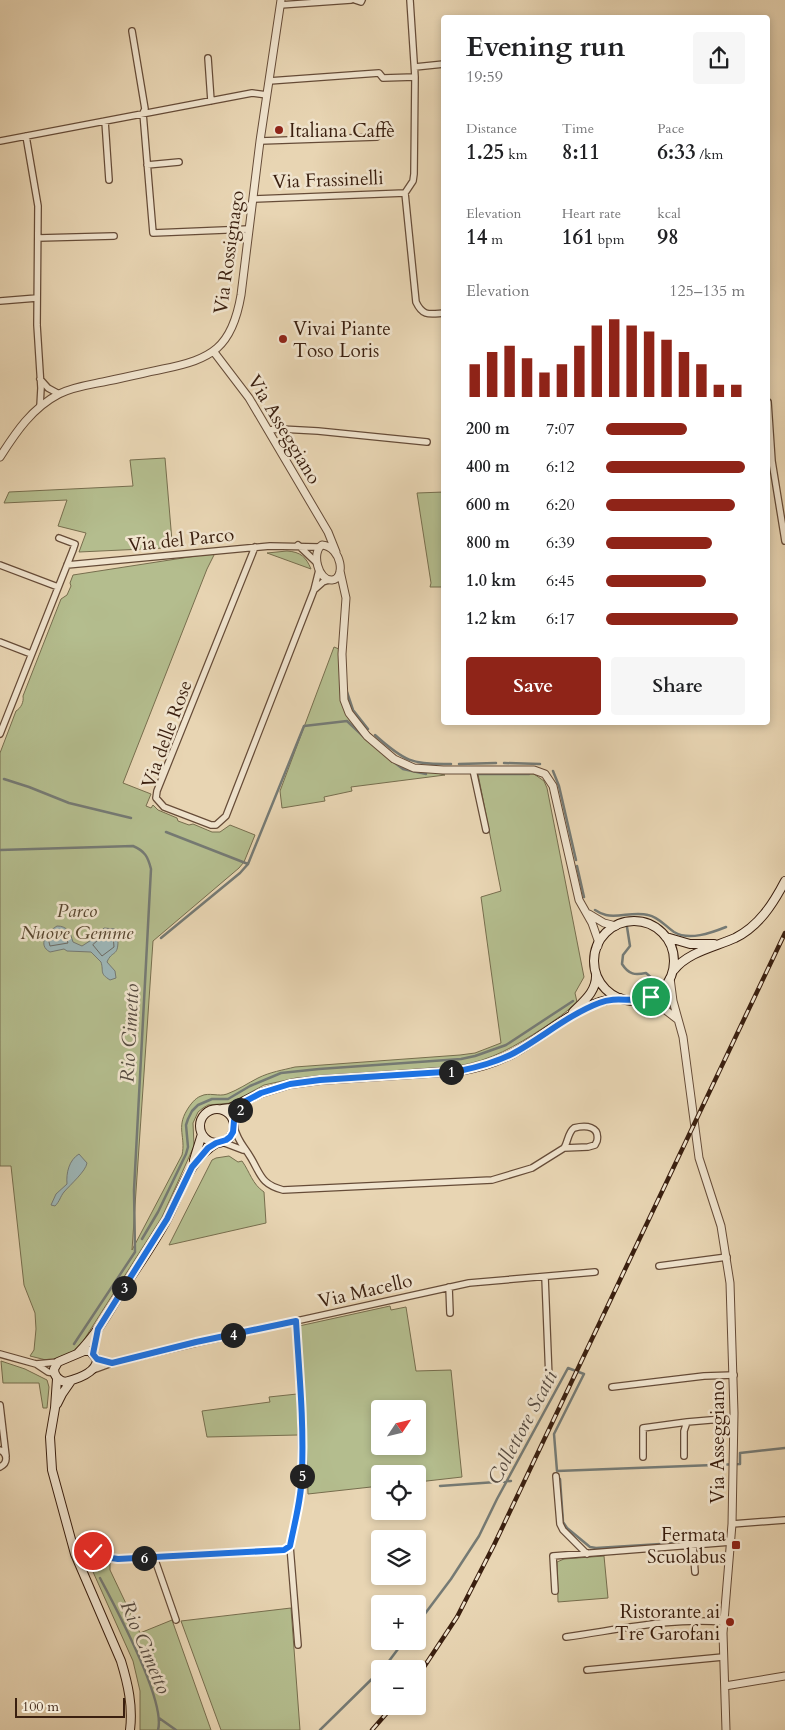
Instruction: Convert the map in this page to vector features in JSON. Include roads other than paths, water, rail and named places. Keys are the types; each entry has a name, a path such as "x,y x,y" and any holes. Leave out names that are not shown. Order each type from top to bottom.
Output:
{"main road":[{"path":"596,972 602,985 620,998 632,1001 645,1000 663,990 678,964 698,952 742,934 758,921 774,901 785,880"},
{"path":"598,946 607,932 627,922 638,922 653,927 666,937 690,944 719,944"},
{"name":"Via Asseggiano","path":"666,937 673,953 672,975"},
{"name":"Via Asseggiano","path":"568,1017 589,996 596,981 594,958 598,946"},
{"path":"78,1353 98,1329 167,1219 192,1167 202,1134 200,1124 204,1115 212,1109 222,1109 246,1101 261,1093 290,1084 320,1080 459,1071 474,1068 514,1053 568,1017 599,1003 620,998"},
{"path":"192,1167 205,1151 230,1137 236,1114 246,1101"},
{"path":"222,1109 231,1116 234,1124"},
{"path":"202,1134 208,1140 219,1143"},
{"path":"95,1356 98,1329"},
{"path":"56,1376 65,1382 71,1381 93,1370 98,1362 90,1351 84,1351 58,1362 54,1368 56,1376 55,1408 50,1437 52,1470 75,1554 126,1676 131,1710 130,1730"},
{"path":"55,1408 71,1381"}],"street":[{"path":"280,2 351,0"},
{"path":"355,0 361,2 362,0"},
{"path":"268,81 379,73 383,78 415,77 410,0"},
{"name":"Via Rossignago","path":"0,457 25,421 40,406 59,394 85,385 192,362 214,352 225,340 237,317 280,2"},
{"path":"132,30 145,109 152,233 249,229"},
{"path":"208,58 211,101"},
{"path":"415,67 441,64"},
{"name":"Via Frassinelli","path":"415,77 414,174 413,181 405,193 416,302 420,310 426,314 441,313"},
{"path":"0,141 252,93 267,95"},
{"path":"105,121 109,180"},
{"path":"26,136 38,206 37,342 40,406"},
{"path":"260,141 377,137"},
{"path":"147,165 179,162"},
{"name":"Via Frassinelli","path":"253,199 405,193"},
{"path":"38,238 114,236"},
{"path":"0,301 37,298"},
{"name":"Via Asseggiano","path":"214,352 240,384 328,532 339,560 346,598 344,626"},
{"path":"40,380 48,388 59,394"},
{"path":"268,430 318,431 427,442"},
{"path":"770,432 772,461 784,521 785,541"},
{"path":"318,567 317,552 325,535 324,526"},
{"path":"0,734 75,544 59,538"},
{"path":"298,545 318,567"},
{"path":"321,546 332,548 336,552"},
{"name":"Via del Parco","path":"67,565 255,547 321,546"},
{"name":"Via delle Rose","path":"255,547 157,791 156,798 164,807 211,825 216,825 226,816 314,590 318,567"},
{"path":"0,565 58,587"},
{"name":"Via Asseggiano","path":"318,567 341,592 344,626 342,667 344,700 349,713 367,736 394,759 409,766 435,770 534,770 545,774 553,786 579,900 592,923 598,940 598,946"},
{"path":"314,590 323,582 338,577 340,571"},
{"path":"0,642 31,654"},
{"path":"474,770 486,830"},
{"path":"584,911 604,923 616,926"},
{"name":"Via Asseggiano","path":"672,975 677,1020 683,1036 699,1158 721,1226 730,1286 734,1418 732,1524 723,1657 726,1730"},
{"path":"645,1000 658,1005 677,1020"},
{"path":"234,1124 237,1138 252,1160 258,1173 266,1182 276,1188 293,1190 492,1180 532,1168 564,1148 568,1142 569,1133 574,1128 588,1126 596,1130 598,1134 597,1141 592,1146 564,1148"},
{"path":"219,1143 245,1150"},
{"path":"658,1266 727,1257"},
{"name":"Via Macello","path":"93,1370 112,1363 196,1342 469,1283 595,1272"},
{"path":"544,1277 549,1379"},
{"path":"449,1287 450,1313"},
{"path":"296,1321 301,1397 302,1472 299,1501 290,1546 298,1645"},
{"path":"0,1354 36,1364 56,1376"},
{"name":"Via Macello","path":"95,1356 112,1363"},
{"path":"36,1364 58,1362"},
{"path":"612,1387 704,1376 734,1375"},
{"path":"0,1405 6,1456 6,1462 0,1467"},
{"path":"643,1457 643,1428 734,1418"},
{"path":"684,1456 684,1431 687,1422"},
{"path":"4,1441 0,1449 6,1456"},
{"path":"556,1476 560,1524 563,1530 587,1554"},
{"path":"732,1524 785,1520"},
{"path":"555,1591 553,1556 731,1542"},
{"path":"693,1545 695,1572"},
{"path":"93,1551 105,1557 118,1559 284,1550 290,1546"},
{"path":"154,1557 176,1620"},
{"path":"566,1637 666,1623 705,1620 724,1622"},
{"path":"587,1670 723,1657"},
{"path":"725,1686 785,1676"}],"water":[{"path":"57,926 66,928 73,942 82,946 96,937 104,928 115,929 118,935 118,946 116,952 107,962 115,971 116,978 110,980 104,976 101,962 91,952 67,951 64,949 50,952 46,949 44,946 45,939"},
{"path":"79,1154 87,1163 86,1166 64,1192 57,1204 55,1206 51,1205 56,1194 67,1184 69,1167"}],"waterway":[{"path":"347,692 353,710 368,729"},
{"path":"161,938 240,873 248,864 304,726 347,721 364,737"},
{"path":"375,735 394,751 409,760 427,764 451,764"},
{"path":"391,760 403,769 426,774"},
{"path":"459,764 496,763"},
{"path":"504,763 540,764"},
{"path":"553,771 559,786 576,860"},
{"path":"478,774 529,774"},
{"path":"4,779 69,803 131,818"},
{"path":"166,832 248,864"},
{"name":"Rio Cimetto","path":"0,850 133,846 145,855 151,869 134,1190 135,1252 74,1344"},
{"path":"577,866 584,897"},
{"path":"595,910 611,916 637,914 652,916 674,932 686,936 707,934 726,927"},
{"path":"627,927 630,946 623,955 622,964 630,972 635,974 646,973 654,980"},
{"path":"142,1239 158,1212 186,1154 188,1147 186,1125 192,1111 198,1105 212,1099 228,1099 250,1086 281,1073 461,1059 475,1056 506,1045 573,1001"},
{"name":"Collettore Scatti","path":"426,1612 451,1579 479,1536 568,1368 584,1374 554,1434 557,1471 740,1464 740,1453 785,1448"},
{"path":"560,1479 563,1522 567,1528 590,1547 677,1543"},
{"path":"440,1486 511,1481"},
{"name":"Rio Cimetto","path":"100,1578 138,1654 147,1677 158,1717 158,1730"},
{"name":"Collettore Scatti","path":"390,1660 397,1650"},
{"name":"Collettore Scatti","path":"320,1730 371,1680"},
{"name":"Collettore Scatti","path":"159,1718 176,1730"}],"railway":[{"path":"426,1664 457,1617 494,1545 785,933"},
{"path":"372,1730 385,1715"}],"place":[{"name":"Italiana Caffè","path":"279,130"},
{"name":"Vivai Piante Toso Loris","path":"283,339"},
{"name":"Fermata Scuolabus","path":"736,1545"},
{"name":"Ristorante ai Tre Garofani","path":"730,1622"}],"park label":[{"name":"Parco Nuove Gemme","path":"77,921"}]}
